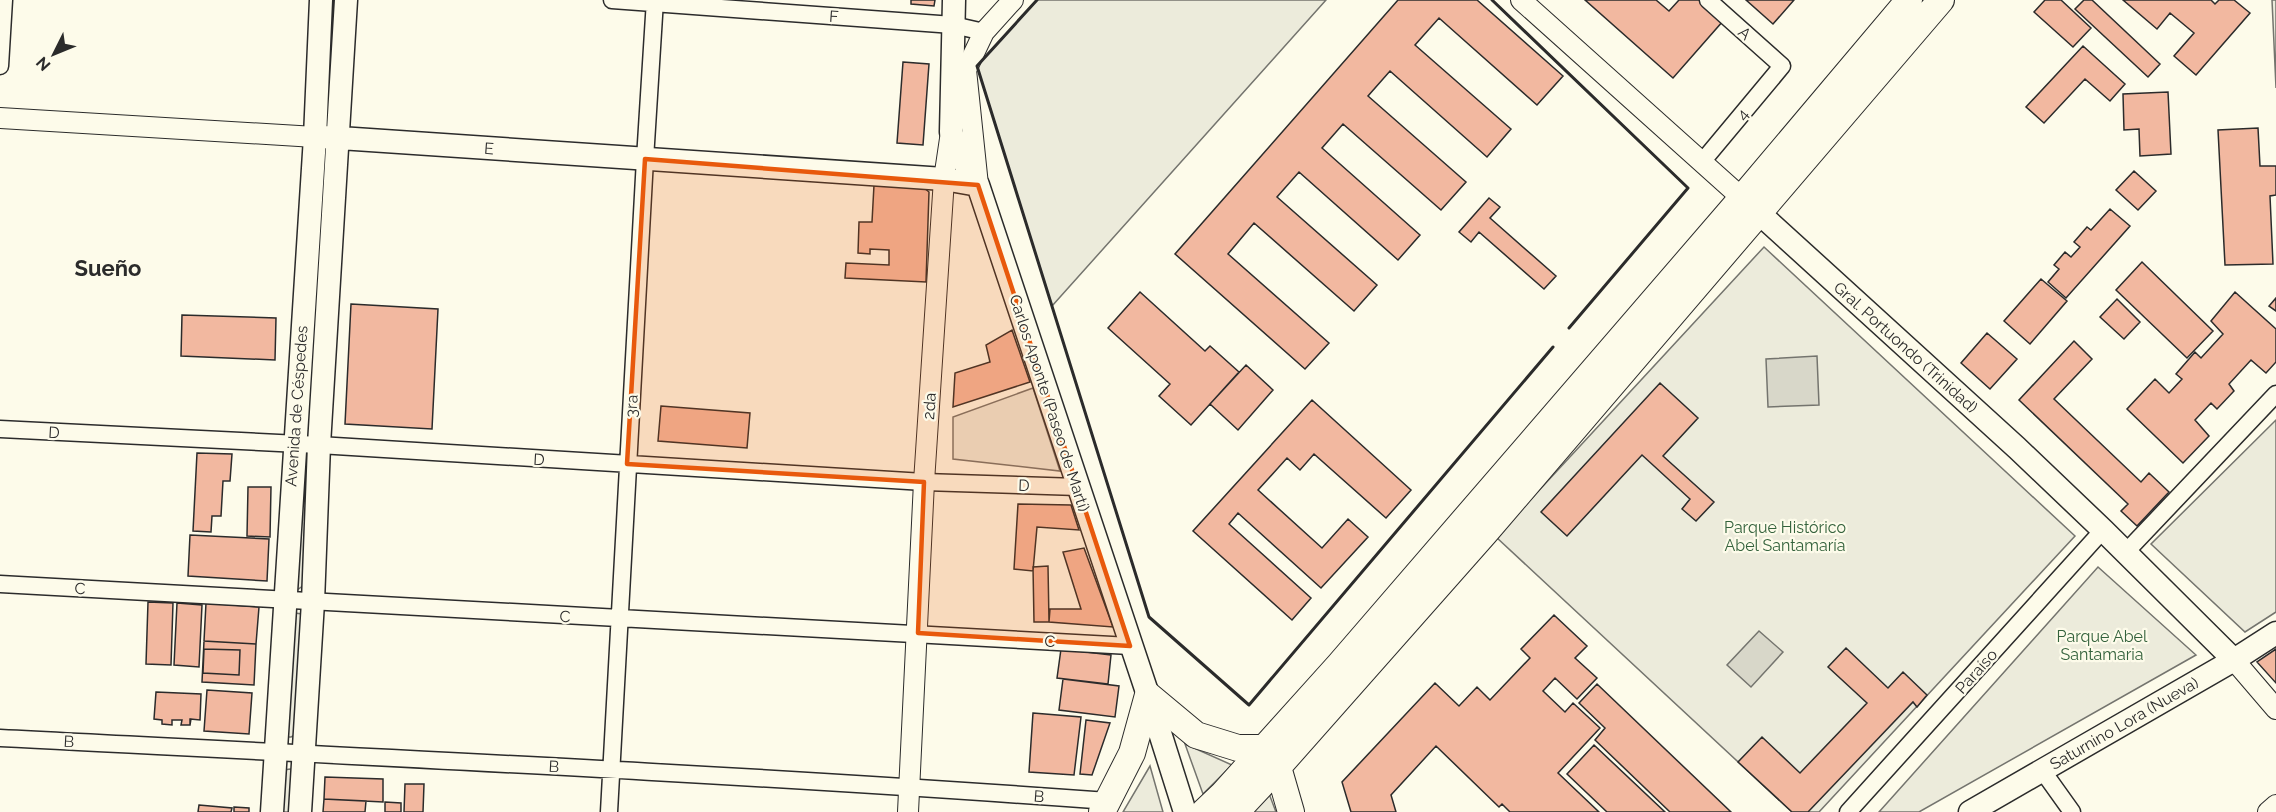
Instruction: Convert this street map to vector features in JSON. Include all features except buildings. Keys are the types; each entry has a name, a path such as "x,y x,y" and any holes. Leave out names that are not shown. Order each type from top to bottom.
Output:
{"main road":[{"name":"Avenida de Céspedes","path":"272,812 315,137 321,0"},
{"name":"Avenida de Céspedes","path":"300,812 346,0"},
{"name":"2da","path":"951,132 954,0"},
{"path":"1204,812 1271,758 1485,533 1750,205 1909,0"},
{"path":"1750,205 1941,0"},
{"path":"951,132 960,155 978,185"},
{"name":"E","path":"315,137 944,179 978,185"},
{"name":"Carlos Aponte (Paseo de Martí)","path":"978,185 1130,646 1148,694 1185,812"},
{"name":"Gral. Portuondo (Trinidad)","path":"1750,205 2009,441 2234,660"},
{"name":"Saturnino Lora (Nueva)","path":"1970,812 2234,660 2276,633"},
{"path":"1105,806 1132,753 1148,694 1196,735 1271,758"},
{"path":"1236,812 1271,758"},
{"path":"1271,758 1291,812"}],"street":[{"path":"0,66 4,0"},
{"name":"F","path":"612,0 655,1 952,25 984,32"},
{"name":"Carlos Aponte (Paseo de Martí)","path":"978,185 966,70 984,32 1013,0"},
{"name":"Gral. Portuondo (Trinidad)","path":"1521,0 1750,205"},
{"name":"A","path":"1708,0 1782,66"},
{"name":"3ra","path":"609,812 655,1"},
{"name":"4","path":"1702,162 1782,66"},
{"name":"E","path":"0,118 315,137"},
{"name":"2da","path":"908,812 924,482 944,179 951,132"},
{"path":"2125,553 2276,394"},
{"name":"D","path":"0,429 924,482 1078,487"},
{"name":"Paraíso","path":"1848,812 2103,530"},
{"name":"C","path":"0,584 1130,646"},
{"name":"Gral. Portuondo (Trinidad)","path":"2234,660 2276,709"},
{"name":"B","path":"0,738 303,752 910,786 1105,806"},
{"path":"2042,770 2073,812"},
{"path":"2268,812 2276,805"}],"highlighted area":[{"path":"645,159 978,185 1130,646 918,633 924,482 627,464"}],"green space":[{"path":"1037,0 1326,0 1052,306 977,66"},
{"path":"2272,0 2276,0 2276,88"},
{"name":"Parque Histórico Abel Santamaría","path":"1764,247 2075,536 1819,812 1792,812 1496,537"},
{"path":"2276,420 2276,612 2245,632 2151,544"},
{"path":"305,458 309,459 304,585 297,590"},
{"name":"Parque Abel Santamaria","path":"2098,567 2196,655 1919,812 1879,812"},
{"path":"295,613 302,614 295,735 287,737"},
{"path":"1185,744 1232,765 1203,794"},
{"path":"1150,766 1163,812 1123,812"},
{"path":"284,770 292,770 292,812 279,812"},
{"path":"1268,791 1276,812 1249,812"}],"shaded area":[{"path":"1817,356 1819,405 1768,407 1766,359"},
{"path":"1033,388 1060,471 953,459 953,417"},
{"path":"1759,631 1783,652 1751,687 1727,665"}],"wall":[{"path":"1037,0 977,66 1149,617 1249,705 1553,347"},
{"path":"1492,0 1688,188 1569,328"}],"district":[{"name":"Sueño","path":"108,268"}]}
